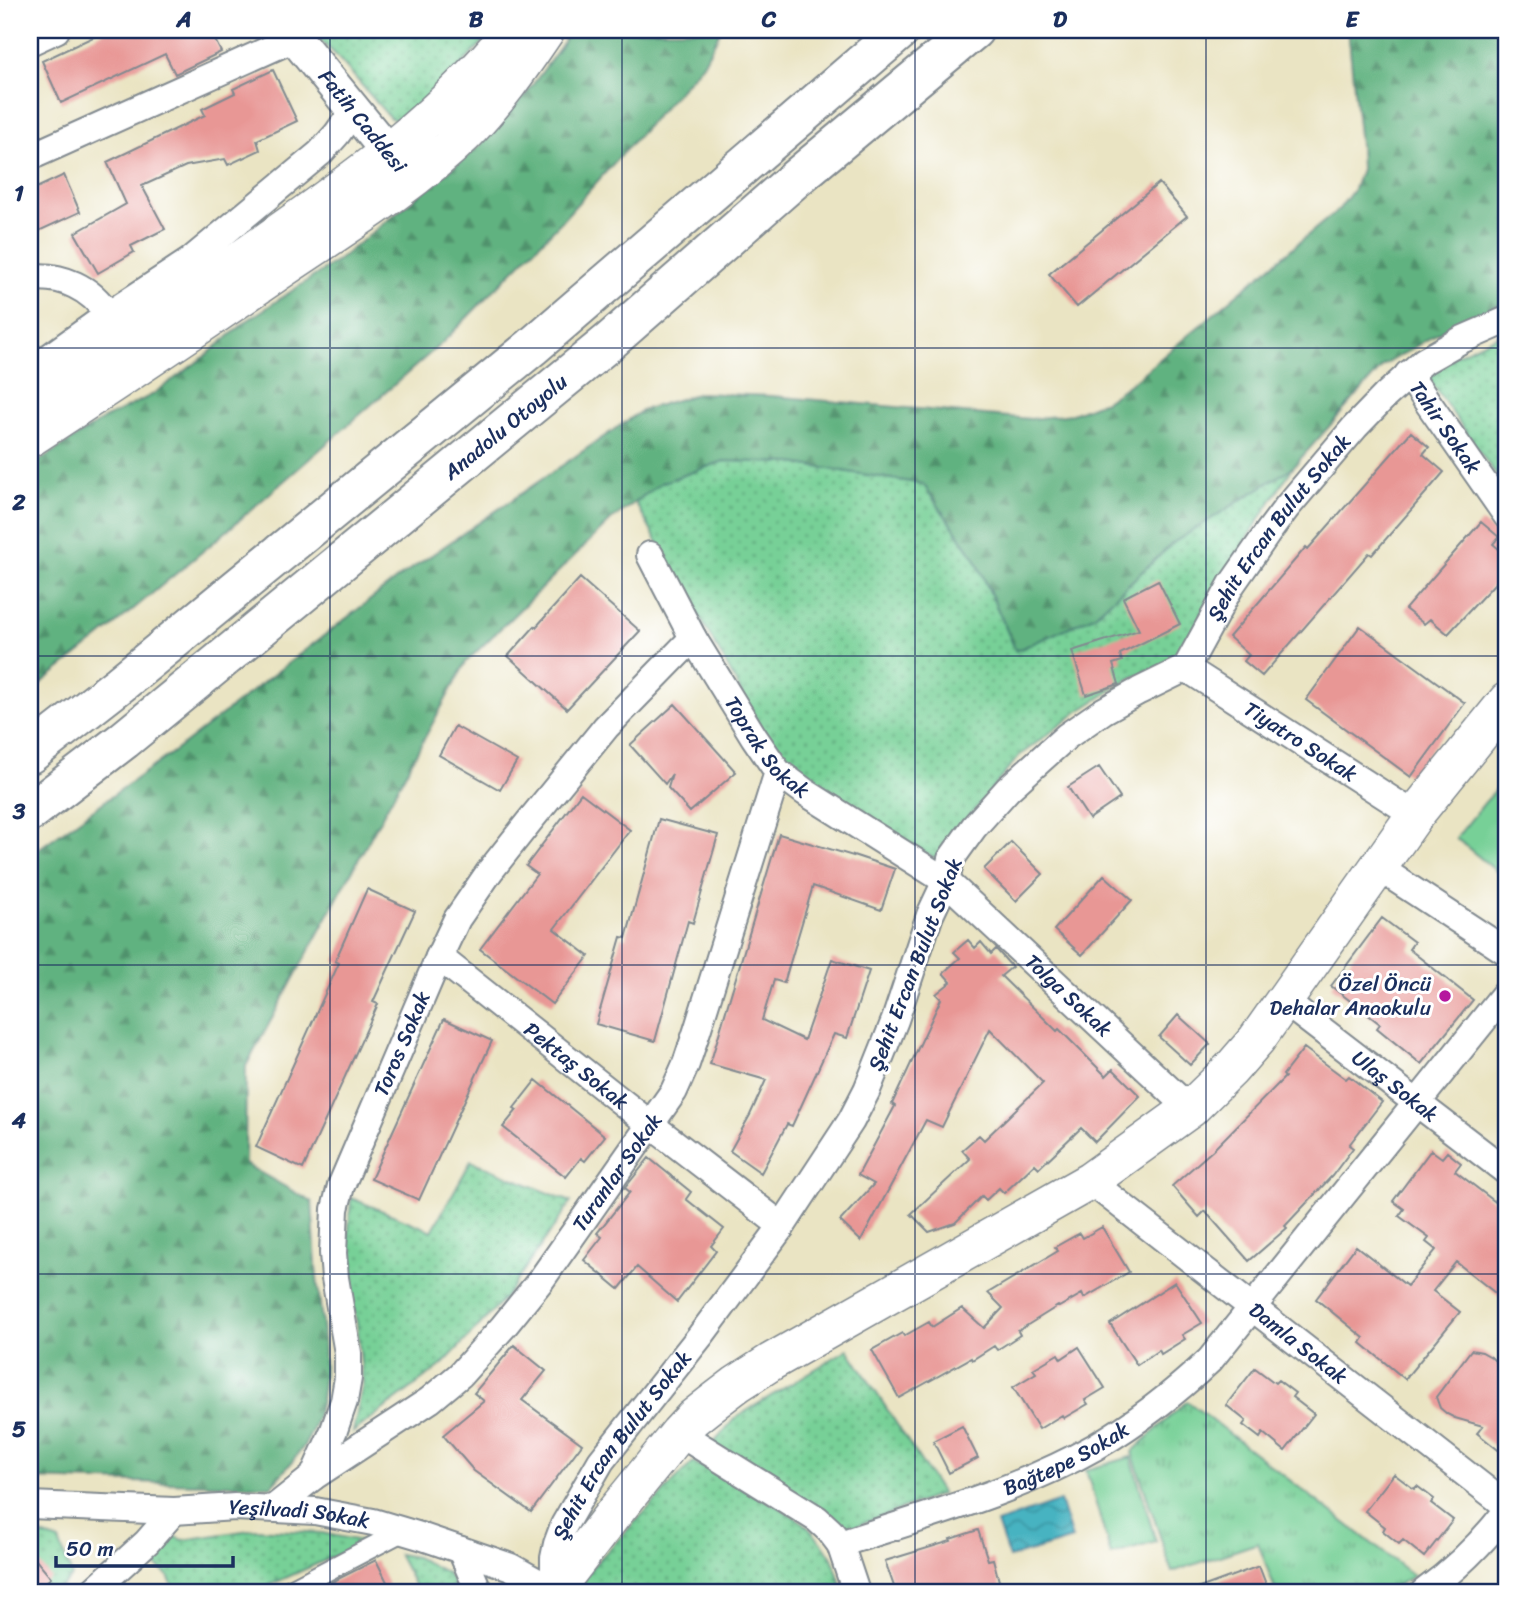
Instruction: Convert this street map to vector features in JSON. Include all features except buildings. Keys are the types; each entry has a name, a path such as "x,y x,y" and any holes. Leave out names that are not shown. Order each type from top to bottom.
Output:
{"highway":[{"path":"30,754 120,684 532,347 901,30"},
{"name":"Anadolu Otoyolu","path":"30,811 124,740 609,342 796,179 974,30"}],"main road":[{"path":"30,405 348,184 443,105 473,76 512,30"},
{"path":"30,438 411,181 464,135 491,105 546,30"},
{"path":"553,1592 679,1433 693,1418 737,1384 771,1362 1090,1181 1191,1109 1257,1039 1415,816 1507,701"}],"street":[{"path":"30,42 56,30"},
{"path":"30,157 290,34"},
{"name":"Fatih Caddesi","path":"290,34 411,181"},
{"path":"348,184 358,151 359,137 354,110"},
{"path":"30,371 210,245 320,153 354,110"},
{"path":"30,278 42,276 67,282 101,303 108,316"},
{"name":"Şehit Ercan Bulut Sokak","path":"553,1592 557,1544 564,1525 601,1461 701,1335 782,1226 851,1121 867,1090 895,1020 930,915 946,881 951,859 974,827 1008,789 1067,736 1103,711 1186,668 1232,584 1281,515 1355,427 1424,361 1461,340 1507,320"},
{"name":"Tahir Sokak","path":"1408,374 1507,516"},
{"name":"Toprak Sokak","path":"650,555 694,638 778,772 946,881"},
{"name":"Toros Sokak","path":"274,1508 313,1477 344,1401 348,1353 335,1278 334,1209 341,1186 457,919 528,823 606,727 694,638"},
{"name":"Tiyatro Sokak","path":"1186,668 1415,816"},
{"name":"Turanlar Sokak","path":"313,1477 430,1400 460,1375 541,1280 674,1091 686,1064 778,772"},
{"path":"1379,867 1507,952"},
{"name":"Tolga Sokak","path":"946,881 1191,1109"},
{"name":"Pektaş Sokak","path":"439,957 782,1226"},
{"name":"Bağtepe Sokak","path":"839,1544 1012,1486 1068,1461 1096,1446 1186,1383 1210,1360 1507,991"},
{"name":"Ulaş Sokak","path":"1284,1001 1507,1172"},
{"name":"Damla Sokak","path":"1090,1181 1507,1506"},
{"path":"679,1433 817,1519 839,1544 856,1592"},
{"name":"Yeşilvadi Sokak","path":"30,1505 174,1511 234,1507 316,1511 403,1531 511,1567 553,1592"},
{"path":"92,1592 146,1542 174,1511"},
{"path":"1424,1592 1466,1558 1507,1511"},
{"path":"286,1592 403,1531"},
{"path":"461,1550 479,1592"}],"green space":[{"path":"308,30 495,30 405,123 390,118 334,53"},
{"path":"569,30 721,30 703,64 558,225 443,342 221,536 30,692 30,467 104,419 152,395 248,320 337,261 477,148 525,95 561,46"},
{"path":"1348,30 1507,30 1507,301 1445,329 1383,366 1293,467 1173,543 1094,616 1016,651 975,558 923,484 792,463 724,461 661,483 611,520 466,662 246,1066 245,1164 312,1202 324,1360 321,1401 308,1439 271,1486 30,1479 30,855 176,750 401,576 643,410 700,393 772,396 1031,419 1072,414 1105,401 1130,384 1339,209 1354,189 1361,169"},
{"path":"1507,331 1507,491 1431,382 1432,372 1446,360"},
{"path":"724,461 792,463 923,484 975,558 1016,651 1094,616 1173,543 1293,467 1213,592 1181,658 1131,678 1079,711 1019,756 937,859 859,817 801,780 768,742 635,502 660,483"},
{"path":"1507,775 1507,880 1456,838"},
{"path":"471,1161 571,1202 504,1299 442,1365 353,1432 363,1383 357,1323 346,1275 351,1198 432,1231"},
{"path":"848,1349 942,1494 845,1530 713,1444 735,1418"},
{"path":"1187,1401 1414,1576 1384,1592 1276,1592 1258,1543 1172,1572 1132,1452"},
{"path":"1131,1457 1156,1542 1111,1555 1086,1470"},
{"path":"693,1462 804,1523 832,1558 844,1592 568,1592"},
{"path":"257,1529 322,1533 366,1542 254,1592 176,1592 167,1574 141,1554 169,1534 183,1540"},
{"path":"30,1531 59,1541 72,1576 56,1592 30,1592"},
{"path":"398,1554 416,1557 447,1573 459,1592 418,1592"}],"water":[{"path":"1060,1501 1072,1539 1009,1558 997,1523"}],"place":[{"name":"Özel Öncü Dehalar Anaokulu","path":"1445,996"}]}
